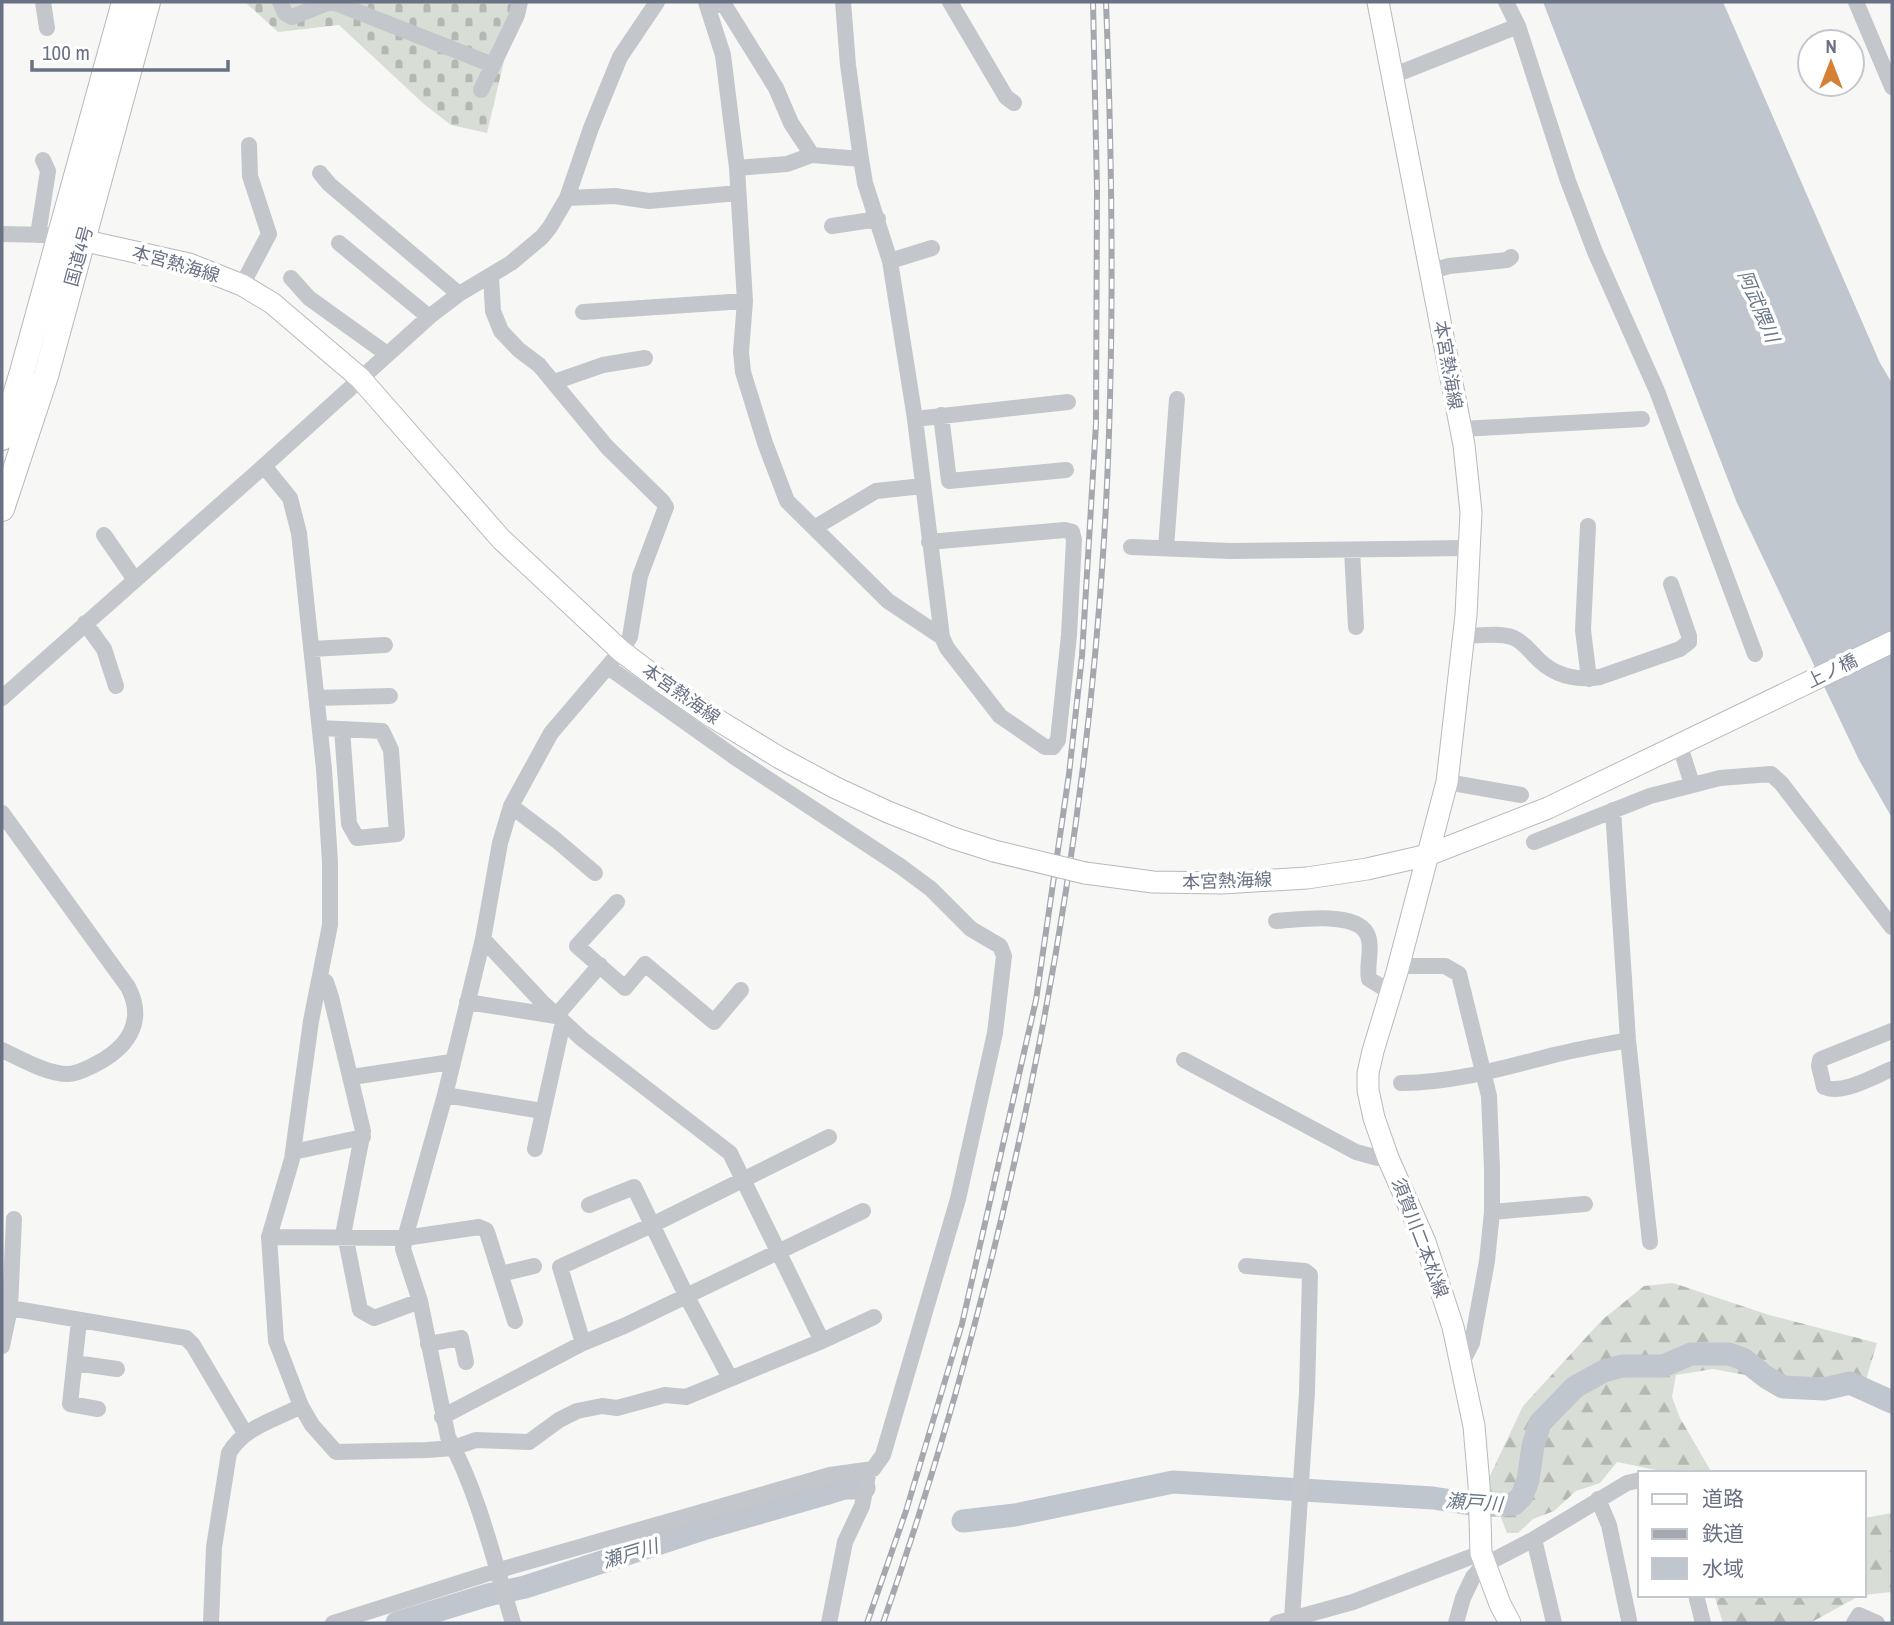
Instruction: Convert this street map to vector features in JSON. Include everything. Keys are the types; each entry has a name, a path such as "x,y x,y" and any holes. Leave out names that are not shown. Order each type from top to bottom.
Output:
{"highway":[{"name":"国道4号","path":"2,438 124,2"},
{"name":"国道4号","path":"2,509 46,376 60,236 148,2"}],"main road":[{"name":"本宮熱海線","path":"1378,2 1432,271 1469,488 1464,636 1447,782 1428,855"},
{"name":"本宮熱海線","path":"60,236 189,264 242,285 272,303 360,378 500,539 614,659 791,764 888,812 994,851 1085,873 1153,882 1222,883 1338,874 1428,855 1548,808 1772,700"},
{"name":"上ノ橋","path":"1772,700 1892,642"},
{"name":"須賀川二本松線","path":"1428,855 1368,1073 1370,1102 1388,1158 1425,1241 1462,1362 1474,1426 1482,1552 1510,1623"}],"street":[{"path":"43,2 47,28"},
{"path":"280,2 285,13 292,17 331,2 493,65"},
{"path":"481,90 517,15 520,2"},
{"path":"2,698 429,317 459,294 491,277 542,237 567,198 591,128 620,57 657,2"},
{"path":"706,2 723,55 737,167 745,301 741,352 746,388 787,501 888,601 942,637"},
{"path":"712,2 725,6 776,88 791,123 812,155"},
{"path":"844,2 848,65 861,159 865,183 890,261 915,419 929,542 942,637 947,648 1000,716 1045,747 1055,745 1058,740 1069,635 1074,540 1072,532 1065,530 929,542"},
{"path":"950,2 1006,97 1014,103"},
{"path":"1506,2 1518,26 1595,252 1657,391 1755,654"},
{"path":"1856,2 1892,88"},
{"path":"1392,76 1518,26"},
{"path":"242,285 269,234 250,176 248,145"},
{"path":"737,167 787,164 812,155 861,159"},
{"path":"2,234 60,236 48,171 43,160"},
{"path":"320,173 329,184 459,294"},
{"path":"567,198 615,195 649,201 737,193"},
{"path":"832,226 878,219"},
{"path":"339,243 429,317"},
{"path":"890,261 932,248"},
{"path":"1432,271 1449,265 1507,260 1511,257"},
{"path":"491,277 496,323 519,350 539,365 607,447 666,507 640,576 630,637 551,733 511,806 500,844 483,939 403,1249 420,1301 447,1437 458,1454 513,1623"},
{"path":"291,278 309,298 387,354"},
{"path":"583,312 745,301"},
{"path":"554,382 603,365 645,358"},
{"path":"1166,548 1177,399"},
{"path":"915,419 1068,402"},
{"path":"941,415 949,481 1066,470"},
{"path":"1461,429 1642,419"},
{"path":"264,466 290,498 299,533 320,728 330,862 330,925 311,1021 293,1152 269,1237 276,1341 301,1406 312,1425 337,1452 453,1448 476,1440 529,1442 559,1420 577,1411 602,1406 617,1408 665,1395 686,1396 874,1317"},
{"path":"814,528 876,491 923,486"},
{"path":"1588,526 1583,617 1589,679"},
{"path":"104,535 135,580"},
{"path":"1131,547 1231,551 1469,548"},
{"path":"1352,550 1356,627"},
{"path":"1464,636 1513,637 1552,670 1572,678 1589,679 1614,673 1669,654 1689,642 1671,584"},
{"path":"85,624 104,649 116,686"},
{"path":"312,649 385,645"},
{"path":"333,1623 830,1475 873,1469 883,1455 958,1199 995,1033 1003,951 1000,946 971,929 931,890 900,866 736,758 614,659"},
{"path":"317,698 390,696"},
{"path":"320,728 342,729 382,731 391,750 397,834 357,838 349,824 342,729"},
{"path":"1679,743 1692,784"},
{"path":"1534,842 1650,796 1720,778 1766,774 1776,777 1892,927"},
{"path":"1447,782 1521,795"},
{"path":"511,806 595,873"},
{"path":"1613,810 1628,1040 1650,1242"},
{"path":"2,813 128,987 135,1005 134,1024 128,1039 117,1052 93,1066 66,1074 40,1067 2,1050"},
{"path":"617,902 578,946 625,988 645,964 713,1022 741,990"},
{"path":"1276,921 1330,918 1349,920 1359,925 1369,938 1369,979 1390,992"},
{"path":"483,939 560,1019 730,1153 780,1250 822,1341"},
{"path":"535,1149 560,1019 600,965"},
{"path":"1398,966 1445,966 1459,974 1489,1096 1492,1212 1478,1320 1472,1343 1462,1362"},
{"path":"321,978 326,982 331,997 352,1077 363,1137 344,1236 360,1310 374,1318 420,1301"},
{"path":"467,1002 560,1019"},
{"path":"1892,1031 1824,1058 1820,1060 1819,1066 1824,1087 1830,1090 1892,1069"},
{"path":"1401,1083 1428,1083 1485,1074 1557,1054 1628,1040"},
{"path":"1184,1060 1356,1152 1388,1158"},
{"path":"352,1077 451,1062"},
{"path":"445,1094 542,1111"},
{"path":"293,1152 363,1137"},
{"path":"583,1343 560,1267 652,1226 829,1137"},
{"path":"589,1205 634,1187 730,1378"},
{"path":"1492,1212 1584,1204"},
{"path":"442,1417 583,1343 624,1326 863,1211"},
{"path":"2,1346 10,1308 14,1219"},
{"path":"269,1237 405,1238 479,1227 486,1230 488,1235 514,1321"},
{"path":"501,1274 534,1266"},
{"path":"1246,1266 1305,1271 1310,1275 1302,1482 1285,1621 1353,1602 1482,1552 1534,1539 1598,1499 1631,1481 1638,1480"},
{"path":"10,1308 186,1338 194,1345 245,1433"},
{"path":"79,1321 70,1404 98,1409"},
{"path":"428,1345 461,1338 466,1363"},
{"path":"75,1363 117,1368"},
{"path":"211,1623 214,1547 229,1453 236,1440 245,1433 301,1406"},
{"path":"830,1623 845,1542 862,1506 869,1470"},
{"path":"1598,1499 1609,1525 1629,1622 1612,1623"},
{"path":"1534,1539 1554,1623"},
{"path":"1456,1623 1482,1552"},
{"path":"1696,1597 1703,1623"},
{"path":"1854,1623 1859,1615 1877,1623"}],"green space":[{"path":"245,2 518,2 487,133 451,125 425,105 339,25 278,32"},
{"path":"1673,1283 1769,1315 1877,1343 1866,1380 1784,1382 1713,1369 1676,1375 1672,1397 1680,1418 1711,1471 1660,1471 1617,1462 1600,1483 1576,1491 1554,1511 1533,1519 1518,1533 1507,1533 1487,1482 1523,1406 1602,1320 1644,1286"},
{"path":"1892,1513 1892,1592 1866,1595 1866,1518"},
{"path":"1715,1597 1857,1597 1810,1623 1723,1623"}],"water":[{"name":"阿武隈川","path":"1543,2 1723,2 1880,363 1892,383 1892,818 1859,760 1737,503"}],"waterway":[{"name":"瀬戸川","path":"963,1521 1015,1515 1173,1482 1433,1498 1483,1506 1514,1504 1522,1496 1528,1480 1533,1446 1540,1423 1575,1387 1604,1371 1622,1366 1663,1366 1691,1354 1729,1354 1743,1359 1783,1387 1824,1389 1850,1383 1892,1402"},
{"name":"瀬戸川","path":"397,1623 488,1595 525,1587 703,1529 844,1488 864,1488"}],"railway":[{"path":"867,1623 906,1511 962,1324 1036,1000 1069,774 1082,656 1096,424 1097,189 1093,2"},
{"path":"883,1623 926,1492 965,1359 1000,1224 1056,953 1077,816 1093,678 1108,473 1112,271 1106,2"}]}
